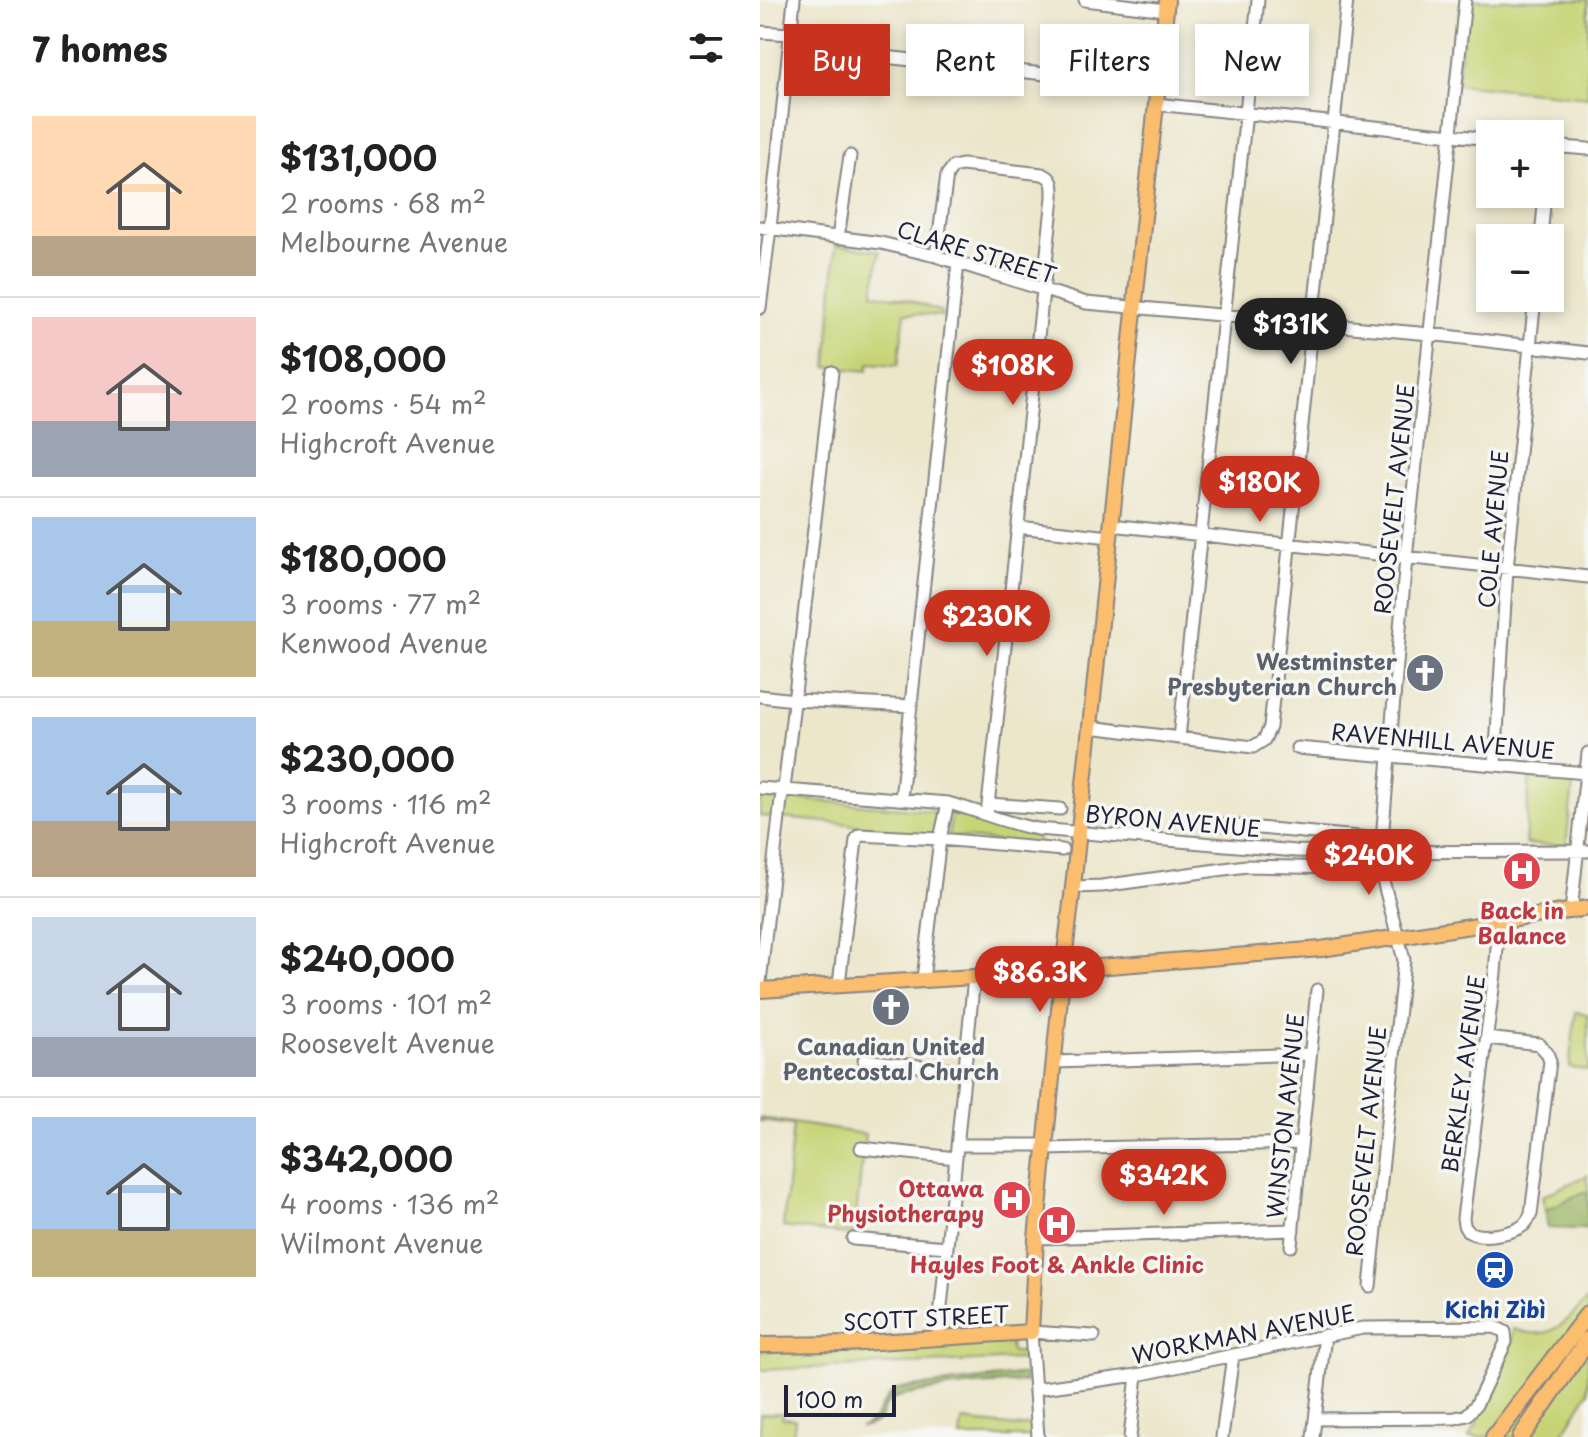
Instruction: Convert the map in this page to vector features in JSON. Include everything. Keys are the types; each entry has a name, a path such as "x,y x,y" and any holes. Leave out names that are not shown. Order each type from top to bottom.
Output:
{"highway":[{"path":"1494,1437 1588,1314"},
{"path":"1521,1437 1588,1340"}],"main road":[{"path":"1031,1332 1036,1238 1063,969 1157,96"},
{"path":"760,990 1294,952 1588,908"},
{"name":"SCOTT STREET","path":"760,1345 846,1344 1031,1332"}],"street":[{"path":"792,24 794,0"},
{"path":"1085,0 1167,5"},
{"path":"1179,738 1258,0"},
{"path":"1090,727 1253,747 1264,740 1270,727 1347,0"},
{"name":"ROOSEVELT AVENUE","path":"1370,1286 1404,960 1380,869 1406,558 1465,0"},
{"path":"760,32 784,39"},
{"path":"890,53 1040,72"},
{"path":"760,308 765,227 784,86"},
{"path":"1156,104 1476,137"},
{"path":"1564,148 1588,149"},
{"path":"838,238 850,156"},
{"path":"936,256 947,174 953,167 962,165 1042,174 1050,179 1053,197 989,804 1060,809"},
{"name":"CLARE STREET","path":"765,227 881,243 936,256 1086,303 1430,334 1588,353"},
{"path":"901,799 958,263"},
{"name":"COLE AVENUE","path":"1495,765 1507,569 1533,312"},
{"path":"760,982 832,372"},
{"path":"1018,527 1201,535 1588,577"},
{"path":"760,696 911,706"},
{"name":"RAVENHILL AVENUE","path":"1297,748 1586,773"},
{"path":"1571,912 1583,852 1588,753"},
{"name":"BYRON AVENUE","path":"760,788 989,804 1017,826 1310,852 1382,845 1583,852"},
{"path":"923,979 940,839 948,803"},
{"path":"1225,825 1382,845"},
{"path":"839,984 859,835 1062,850"},
{"path":"1073,887 1102,886 1246,866 1380,869"},
{"name":"BERKLEY AVENUE","path":"1487,1038 1539,1044 1550,1061 1530,1217 1517,1228 1493,1235 1477,1235 1464,1225 1464,1208 1499,923"},
{"path":"938,1337 974,977"},
{"name":"WINSTON AVENUE","path":"1291,1246 1317,990"},
{"path":"1054,1062 1310,1054"},
{"path":"864,1060 964,1071"},
{"path":"958,1145 1046,1147 1301,1143"},
{"path":"861,1148 956,1158"},
{"path":"1036,1238 1293,1230"},
{"path":"853,1239 947,1247"},
{"name":"WORKMAN AVENUE","path":"1036,1389 1137,1375 1325,1335 1373,1328 1495,1327 1505,1332 1506,1342 1496,1365 1476,1405 1467,1415 1455,1418 1315,1419"},
{"path":"1031,1332 1038,1437"},
{"name":"SCOTT STREET","path":"1031,1332 1094,1336"},
{"path":"1313,1437 1325,1335"},
{"path":"1222,1437 1233,1355"},
{"path":"1130,1437 1137,1375"}],"green space":[{"path":"1465,0 1588,0 1588,97 1457,84"},
{"path":"836,245 880,251 873,293 908,300 942,312 942,316 905,313 898,365 869,363 868,371 827,367"},
{"path":"1530,773 1574,776 1566,846 1525,844"},
{"path":"760,796 940,813 932,835 870,835 871,829 848,824 760,816"},
{"path":"952,814 1038,837 1038,846 948,836"},
{"path":"1576,1012 1588,1014 1588,1070 1569,1067"},
{"path":"760,1118 865,1134 854,1235 783,1227 793,1125 760,1121"},
{"path":"1588,1175 1588,1193 1584,1192 1545,1210 1542,1196"},
{"path":"1584,1192 1588,1193 1588,1228 1548,1228 1545,1210"},
{"path":"1588,1299 1588,1392 1561,1437 1469,1437 1478,1423 1473,1416 1504,1361 1513,1329 1547,1332 1564,1323"},
{"path":"1010,1342 1011,1352 1022,1352 1023,1359 760,1370 760,1351"},
{"path":"1025,1374 1025,1382 955,1387 897,1397 889,1401 875,1423 860,1428 872,1420 897,1389"},
{"path":"783,1413 782,1418 795,1419 793,1437 760,1437 760,1414"},
{"path":"962,1421 1019,1427 1034,1424 1035,1437 960,1437"}],"place":[{"name":"Westminster Presbyterian Church","path":"1425,673"},
{"name":"Back in Balance","path":"1522,871"},
{"name":"Canadian United Pentecostal Church","path":"891,1007"},
{"name":"Ottawa Physiotherapy","path":"1012,1200"},
{"name":"Hayles Foot & Ankle Clinic","path":"1057,1225"},
{"name":"Kichi Zìbì","path":"1495,1270"}]}
